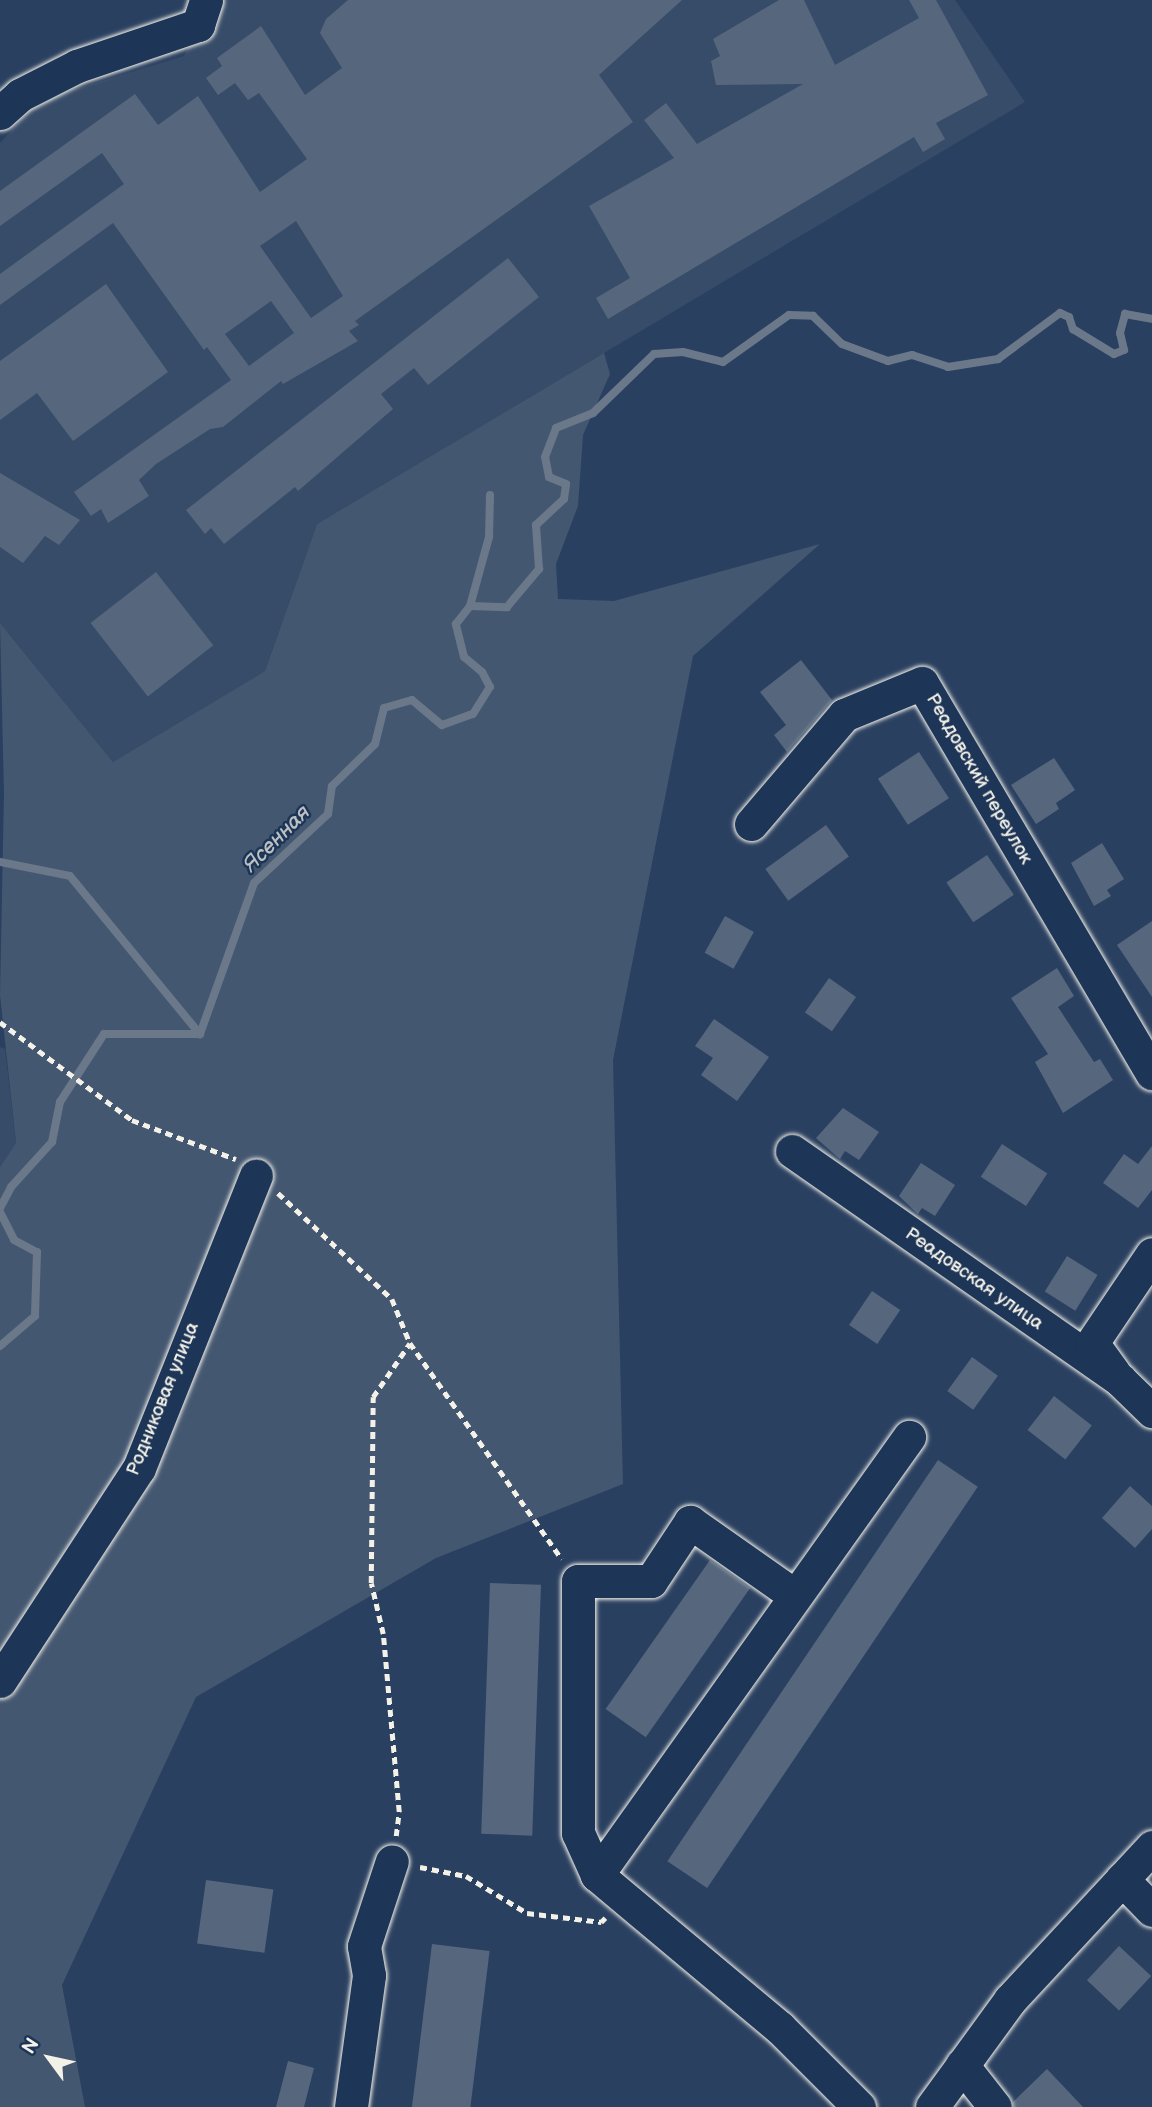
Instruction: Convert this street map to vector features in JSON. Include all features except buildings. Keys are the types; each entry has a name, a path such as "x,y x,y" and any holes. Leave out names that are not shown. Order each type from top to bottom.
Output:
{"street":[{"path":"0,113 20,95 77,66 198,25 206,0"},
{"name":"Реадовский переулок","path":"751,824 844,715 922,682 1152,1073"},
{"name":"Реадовская улица","path":"792,1151 1120,1380 1152,1411"},
{"name":"Родниковая улица","path":"0,1681 139,1468 256,1175"},
{"path":"1120,1380 1092,1343 1152,1254"},
{"path":"597,1875 909,1437"},
{"path":"794,1595 690,1522 651,1581 578,1581 578,1833 597,1875 780,2028 859,2107"},
{"path":"932,2107 1010,2000 1152,1847"},
{"path":"351,2107 369,1975 364,1946 392,1861"},
{"path":"1122,1879 1152,1910"},
{"path":"962,2065 995,2107"}],"path":[{"path":"0,1022 132,1120 230,1154 392,1299 410,1343 578,1581"},
{"path":"410,1343 373,1397 371,1583 383,1634 399,1812 392,1861 466,1876 527,1913 601,1922 623,1899"}],"shaded area":[{"path":"211,0 955,0 1025,102 317,524 265,671 113,762 0,623 0,143 40,100 184,56"},
{"path":"604,353 610,374 583,435 578,506 556,564 558,599 614,601 820,544 693,656 613,1060 623,1484 436,1558 196,1697 62,1985 85,2107 0,2107 0,1167 16,1143 0,995 4,793 0,623 113,762 265,671 317,524"},
{"path":"0,1047 5,1049 16,1144 0,1167"}],"waterway":[{"name":"Ясенная","path":"0,1208 11,1187 52,1142 60,1102 104,1034 200,1034 254,883 328,814 332,786 375,744 384,708 412,700 442,725 473,714 490,687 482,672 464,657 456,624 470,606 507,607 539,569 536,525 564,499 566,484 549,477 545,457 556,428 593,413 654,354 683,352 723,362 789,315 813,316 842,344 888,361 912,355 948,367 998,359 1060,313 1069,317 1073,329 1114,354 1124,350 1120,333 1125,314 1152,319"},
{"path":"470,606 489,537 490,495"},
{"path":"0,862 70,876 200,1034"},
{"name":"Ясенная","path":"0,1212 14,1240 37,1252 35,1316 0,1346"}]}
